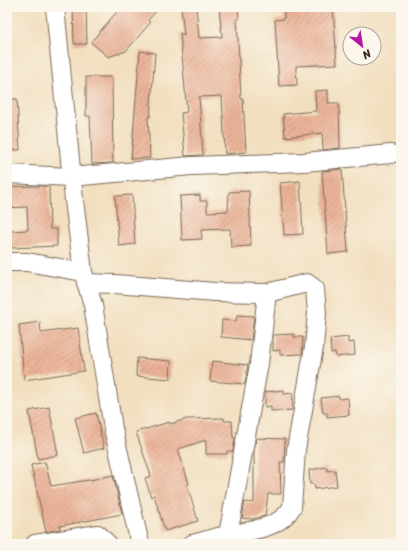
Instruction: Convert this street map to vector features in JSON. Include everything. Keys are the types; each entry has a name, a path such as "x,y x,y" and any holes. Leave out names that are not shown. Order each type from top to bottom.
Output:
{"street":[{"path":"55,7 71,177 84,278 93,306 113,428 140,544"},
{"path":"7,174 71,177 191,166 304,162 391,154"},
{"path":"7,262 27,262 84,278 115,284 215,292 267,293 307,283 315,289 317,313 314,346 296,450 292,507 288,514 274,523 254,531 229,539 192,544"},
{"path":"229,539 258,364 267,293"},
{"path":"35,544 98,534 108,544"}],"building":[{"path":"73,7 86,7 87,44 74,44"},
{"path":"121,7 160,7 148,20 150,23 126,51 108,57 91,42"},
{"path":"181,7 196,7 199,38 222,37 219,7 238,7 239,19 237,19 241,99 243,99 246,152 225,154 222,96 199,97 203,155 185,156 181,113 187,112 180,33 184,35"},
{"path":"284,7 333,7 337,64 296,66 297,85 279,86 275,20 284,19"},
{"path":"140,51 155,53 150,117 148,117 150,158 131,159"},
{"path":"86,77 112,77 113,163 92,164 90,116 86,116"},
{"path":"328,90 328,103 339,103 340,148 323,150 322,133 285,137 283,114 316,111 315,91"},
{"path":"7,99 17,99 20,150 7,150"},
{"path":"342,169 348,252 328,254 322,171"},
{"path":"300,181 303,234 284,235 280,183"},
{"path":"49,186 50,229 57,229 57,246 11,248 11,231 28,230 27,207 7,208 7,187"},
{"path":"249,191 251,246 231,247 230,229 201,230 202,239 182,240 180,196 200,195 200,201 207,201 207,212 228,211 229,192"},
{"path":"132,195 135,244 119,246 115,196"},
{"path":"237,315 254,316 251,340 221,337 222,320 236,321"},
{"path":"40,322 41,333 78,328 84,371 24,380 19,325"},
{"path":"294,334 294,337 303,337 302,354 280,355 280,350 273,351 273,335"},
{"path":"348,337 348,343 354,342 355,355 336,357 335,352 331,353 330,339"},
{"path":"137,358 171,361 170,379 136,376"},
{"path":"212,361 248,365 245,384 210,381"},
{"path":"284,390 284,394 293,393 292,410 271,411 271,406 265,407 265,392"},
{"path":"339,396 339,399 348,398 349,415 327,417 327,413 323,413 321,398"},
{"path":"49,407 58,455 38,459 29,411"},
{"path":"96,413 104,448 84,453 75,418"},
{"path":"224,418 224,421 232,421 233,437 235,438 233,451 227,451 227,454 206,454 206,440 178,449 189,484 187,485 198,521 165,531 154,495 151,497 145,478 151,476 136,432 169,422 170,424 187,419"},
{"path":"256,438 285,439 284,462 280,462 281,494 268,494 265,516 253,519 242,518 245,502 254,503 254,452"},
{"path":"45,462 51,486 113,475 122,514 60,526 60,529 46,532 31,465"},
{"path":"327,467 327,471 335,470 337,486 315,489 314,484 310,484 309,470"}]}
